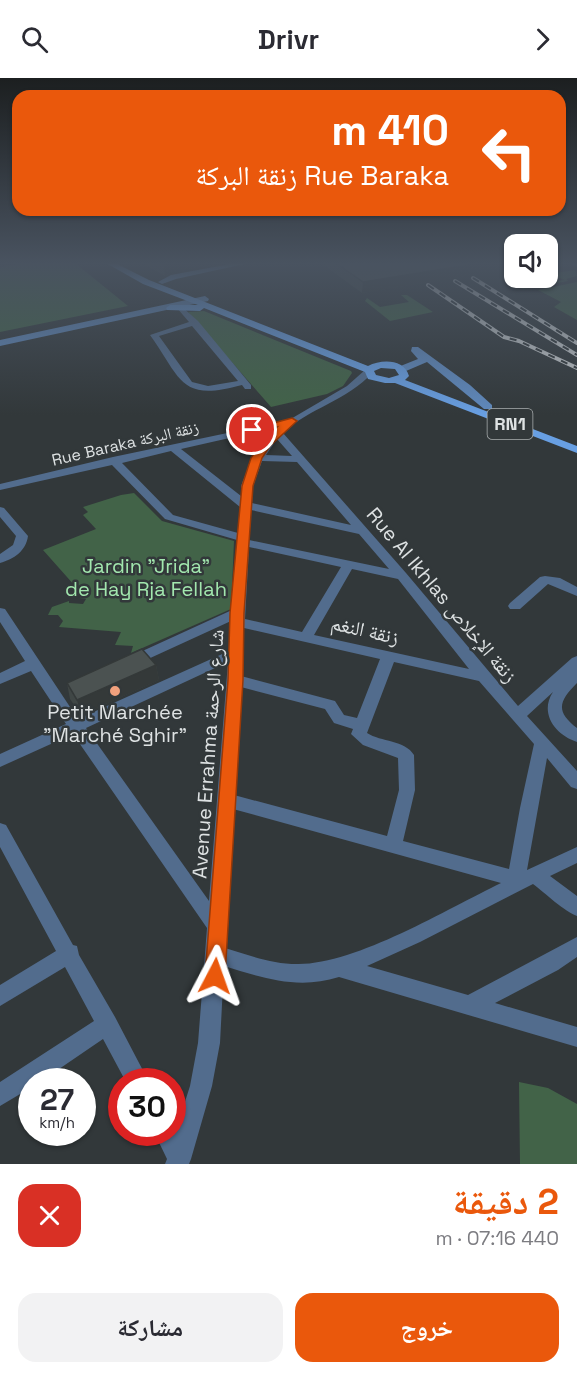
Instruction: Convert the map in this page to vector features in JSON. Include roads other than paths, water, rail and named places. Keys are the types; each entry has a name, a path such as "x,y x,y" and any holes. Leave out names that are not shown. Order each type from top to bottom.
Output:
{"main road":[{"name":"RN1","path":"227,314 372,369 399,372 577,441"},
{"name":"RN1","path":"233,314 372,369 378,380 399,372 577,450"}],"street":[{"path":"0,337 126,314"},
{"path":"0,343 132,314"},
{"path":"186,314 195,323 245,385 206,389 194,388 189,384 154,335 195,323"},
{"path":"399,372 424,360 415,349 466,387 488,407"},
{"name":"Avenue Errahma شارع الرحمة","path":"347,391 372,369"},
{"name":"Avenue Errahma شارع الرحمة","path":"178,1161 201,1086 209,1043 235,680 237,617 248,486 257,458 277,432 292,421 347,391 378,380"},
{"name":"Rue Baraka زنقة البركة","path":"0,487 292,421"},
{"name":"Rue Al Ikhlas زنقة الإخلاص","path":"277,432 402,576 484,677 577,782"},
{"path":"172,447 245,505 362,531"},
{"path":"257,458 302,459"},
{"path":"113,460 169,517 244,540 348,566 402,576"},
{"path":"0,510 22,536 19,547 0,559"},
{"path":"306,637 348,566"},
{"path":"515,606 545,580 555,581 577,592"},
{"path":"0,612 34,663 60,695 78,727 218,928"},
{"path":"116,669 237,617"},
{"name":"زنقة النغم","path":"237,617 306,637 484,677"},
{"path":"0,761 236,653"},
{"path":"389,655 361,725 360,737 406,755 408,794 393,846"},
{"path":"518,715 577,661"},
{"path":"0,679 34,663"},
{"path":"577,674 555,697 554,708 555,717 560,724 577,735"},
{"path":"235,680 330,705 339,719 361,725"},
{"path":"522,879 528,808 542,742"},
{"path":"226,800 522,879 562,894 577,908"},
{"path":"0,830 70,953 131,1068"},
{"path":"216,954 284,973 303,975 323,972 374,954 522,879 577,855"},
{"path":"468,1006 551,963 577,945"},
{"path":"0,996 70,953"},
{"path":"337,967 577,1037"},
{"path":"0,1095 108,1024"},
{"path":"171,1146 178,1161"}],"railway":[{"path":"470,314 504,337 519,341 577,368"},
{"path":"509,314 577,355"},
{"path":"530,314 577,343"}],"place":[{"name":"Petit Marchée \"Marché Sghir\"","path":"115,691"}],"park label":[{"name":"Jardin \"Jrida\" de Hay Rja Fellah","path":"146,578"}]}
